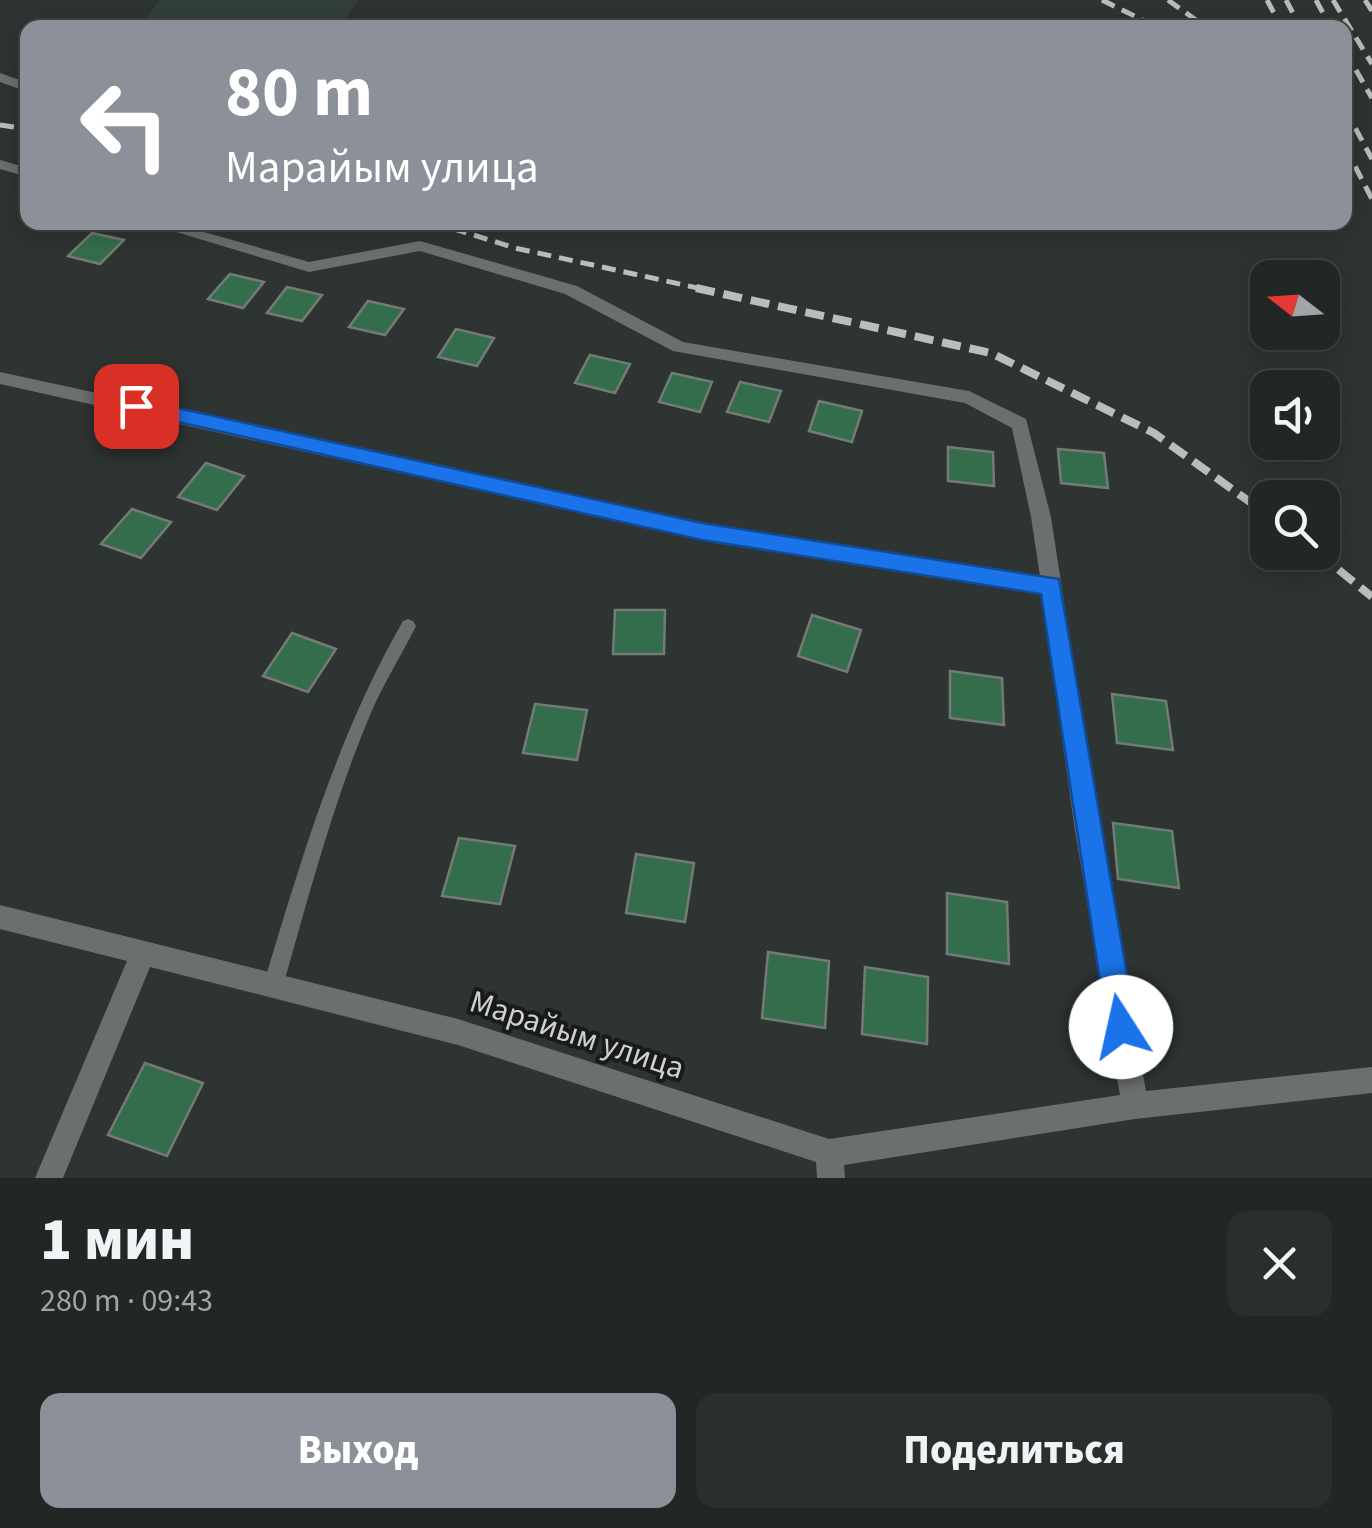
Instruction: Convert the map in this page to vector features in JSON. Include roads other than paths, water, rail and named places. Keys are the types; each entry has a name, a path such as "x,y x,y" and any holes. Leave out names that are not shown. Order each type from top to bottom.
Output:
{"street":[{"path":"178,230 309,267 420,246 571,290 679,347 969,397 1020,424 1041,517 1135,1106"},
{"path":"0,378 702,532 1051,586"},
{"name":"Марайым улица","path":"0,918 458,1032 830,1166 1135,1106 1372,1080"},
{"path":"49,1178 142,953"}],"lane":[{"path":"273,986 324,814 387,661 408,626"}],"railway":[{"path":"1102,0 1143,20"},
{"path":"1168,0 1196,20"},
{"path":"1267,0 1278,20"},
{"path":"1286,0 1297,20"},
{"path":"1316,0 1327,20"},
{"path":"1333,0 1345,20"},
{"path":"1365,0 1372,11"},
{"path":"1352,31 1372,64"},
{"path":"1352,63 1372,98"},
{"path":"1352,122 1372,159"},
{"path":"0,125 20,128"},
{"path":"1352,160 1372,199"},
{"path":"458,230 515,248 707,290"},
{"path":"696,288 991,353 1154,433 1250,502"},
{"path":"1339,570 1372,597"}]}
